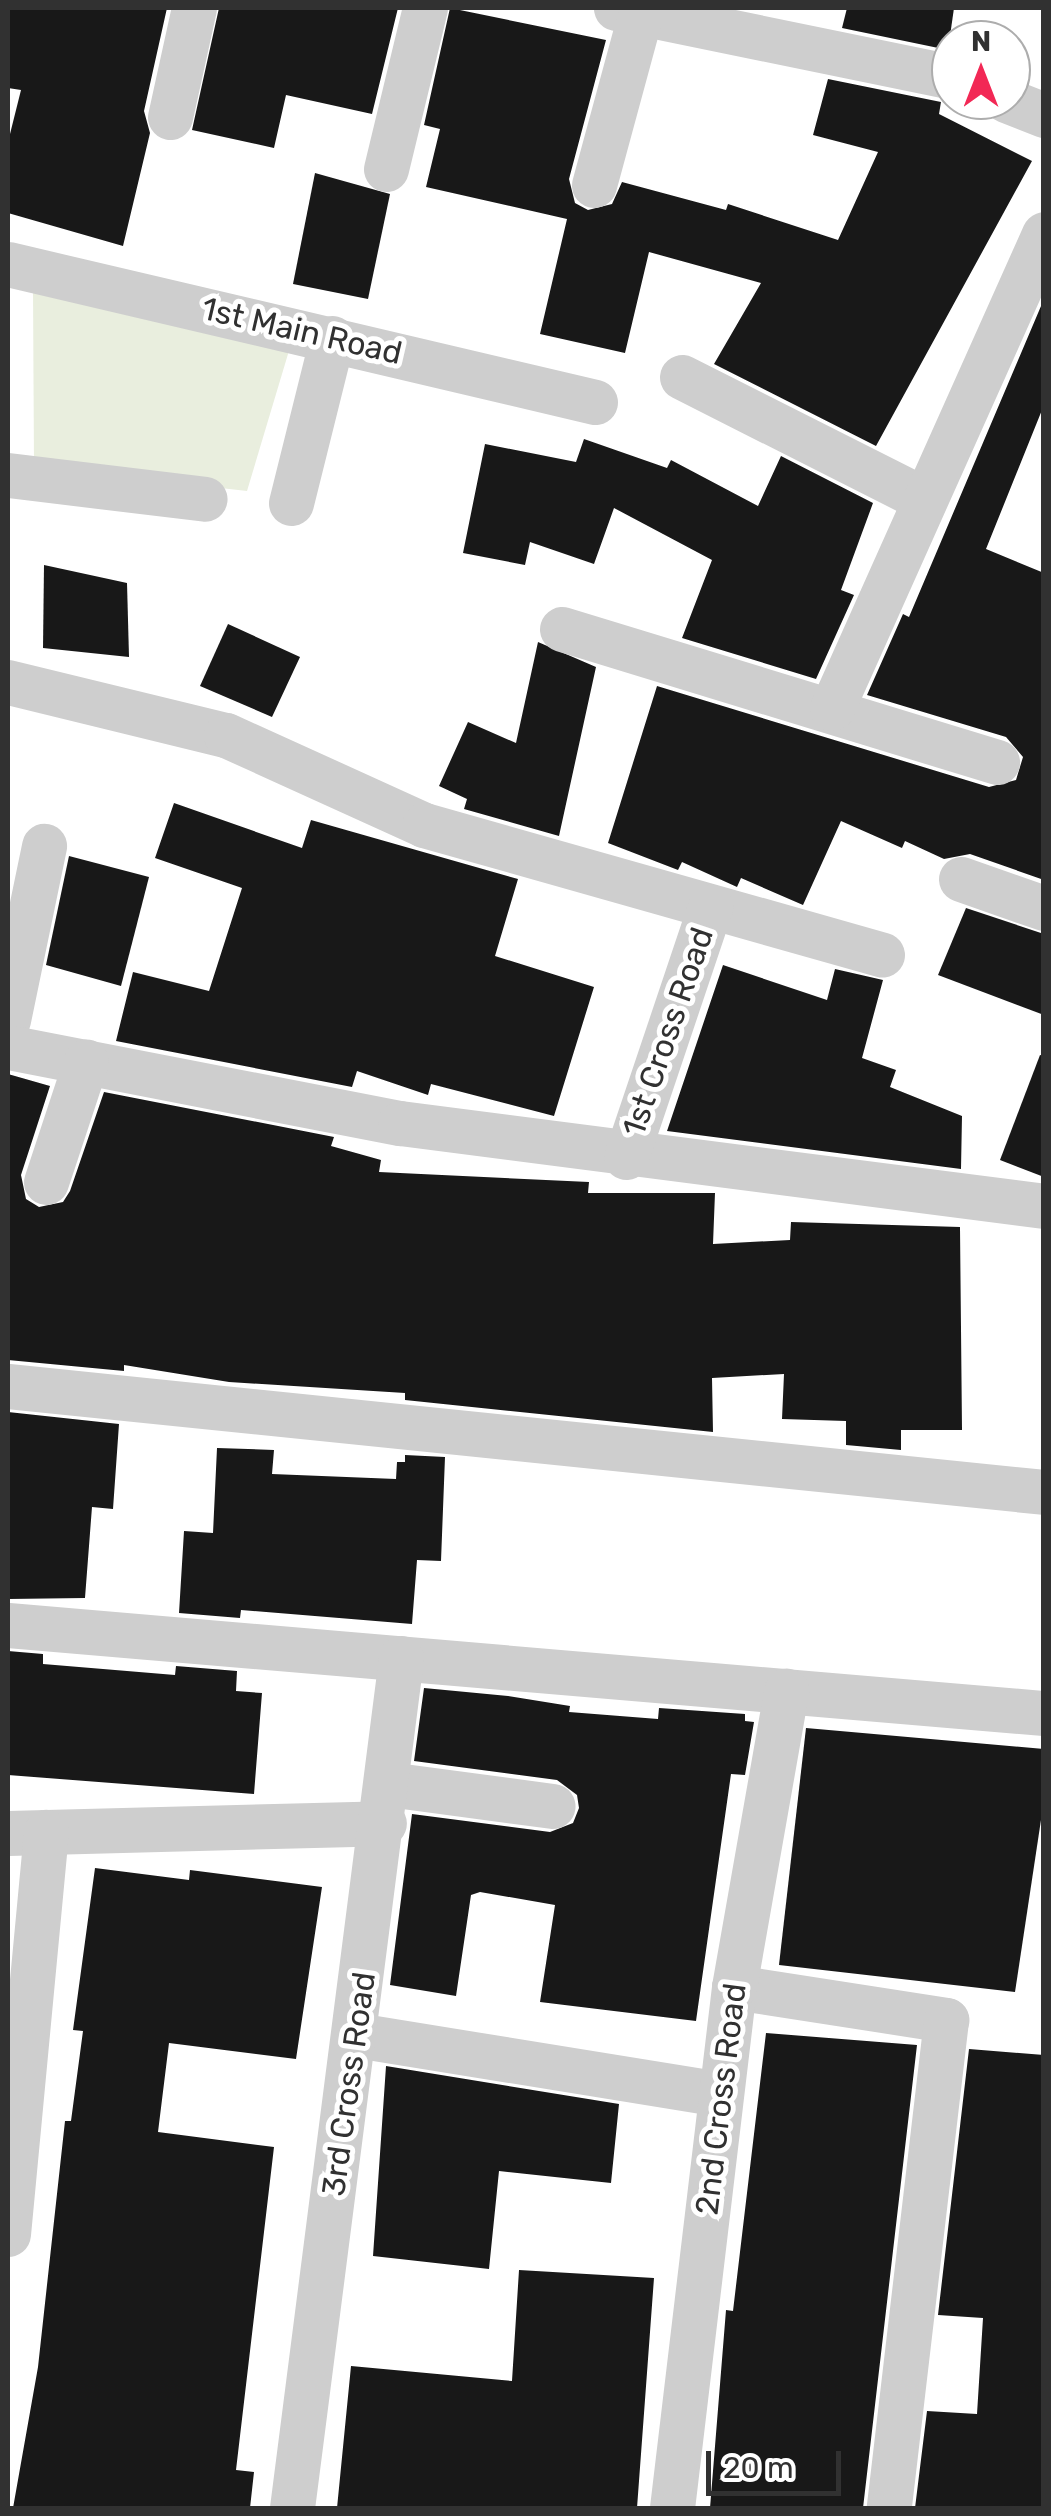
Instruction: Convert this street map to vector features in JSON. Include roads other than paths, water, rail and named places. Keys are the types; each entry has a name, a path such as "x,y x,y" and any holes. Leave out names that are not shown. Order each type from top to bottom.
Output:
{"street":[{"path":"170,117 194,8"},
{"path":"386,169 426,8"},
{"path":"594,184 632,10 931,74"},
{"path":"832,708 1044,234"},
{"name":"1st Main Road","path":"8,264 595,402"},
{"path":"290,503 332,338"},
{"path":"682,377 925,500"},
{"path":"8,475 205,499"},
{"path":"562,629 832,708 997,762"},
{"path":"8,682 226,735 424,826 882,955"},
{"path":"8,1020 44,846"},
{"path":"962,879 1044,908"},
{"name":"1st Cross Road","path":"626,1157 710,907"},
{"path":"8,1047 400,1123 626,1157 1044,1206"},
{"path":"46,1182 86,1062"},
{"path":"8,1386 1044,1492"},
{"path":"8,1625 1044,1713"},
{"name":"3rd Cross Road","path":"292,2508 386,1803 401,1658"},
{"name":"2nd Cross Road","path":"672,2508 734,1987 786,1691"},
{"path":"8,2234 27,1832 386,1803 553,1806"},
{"path":"734,1987 946,2020 890,2508"},
{"path":"356,2035 720,2094"}]}
